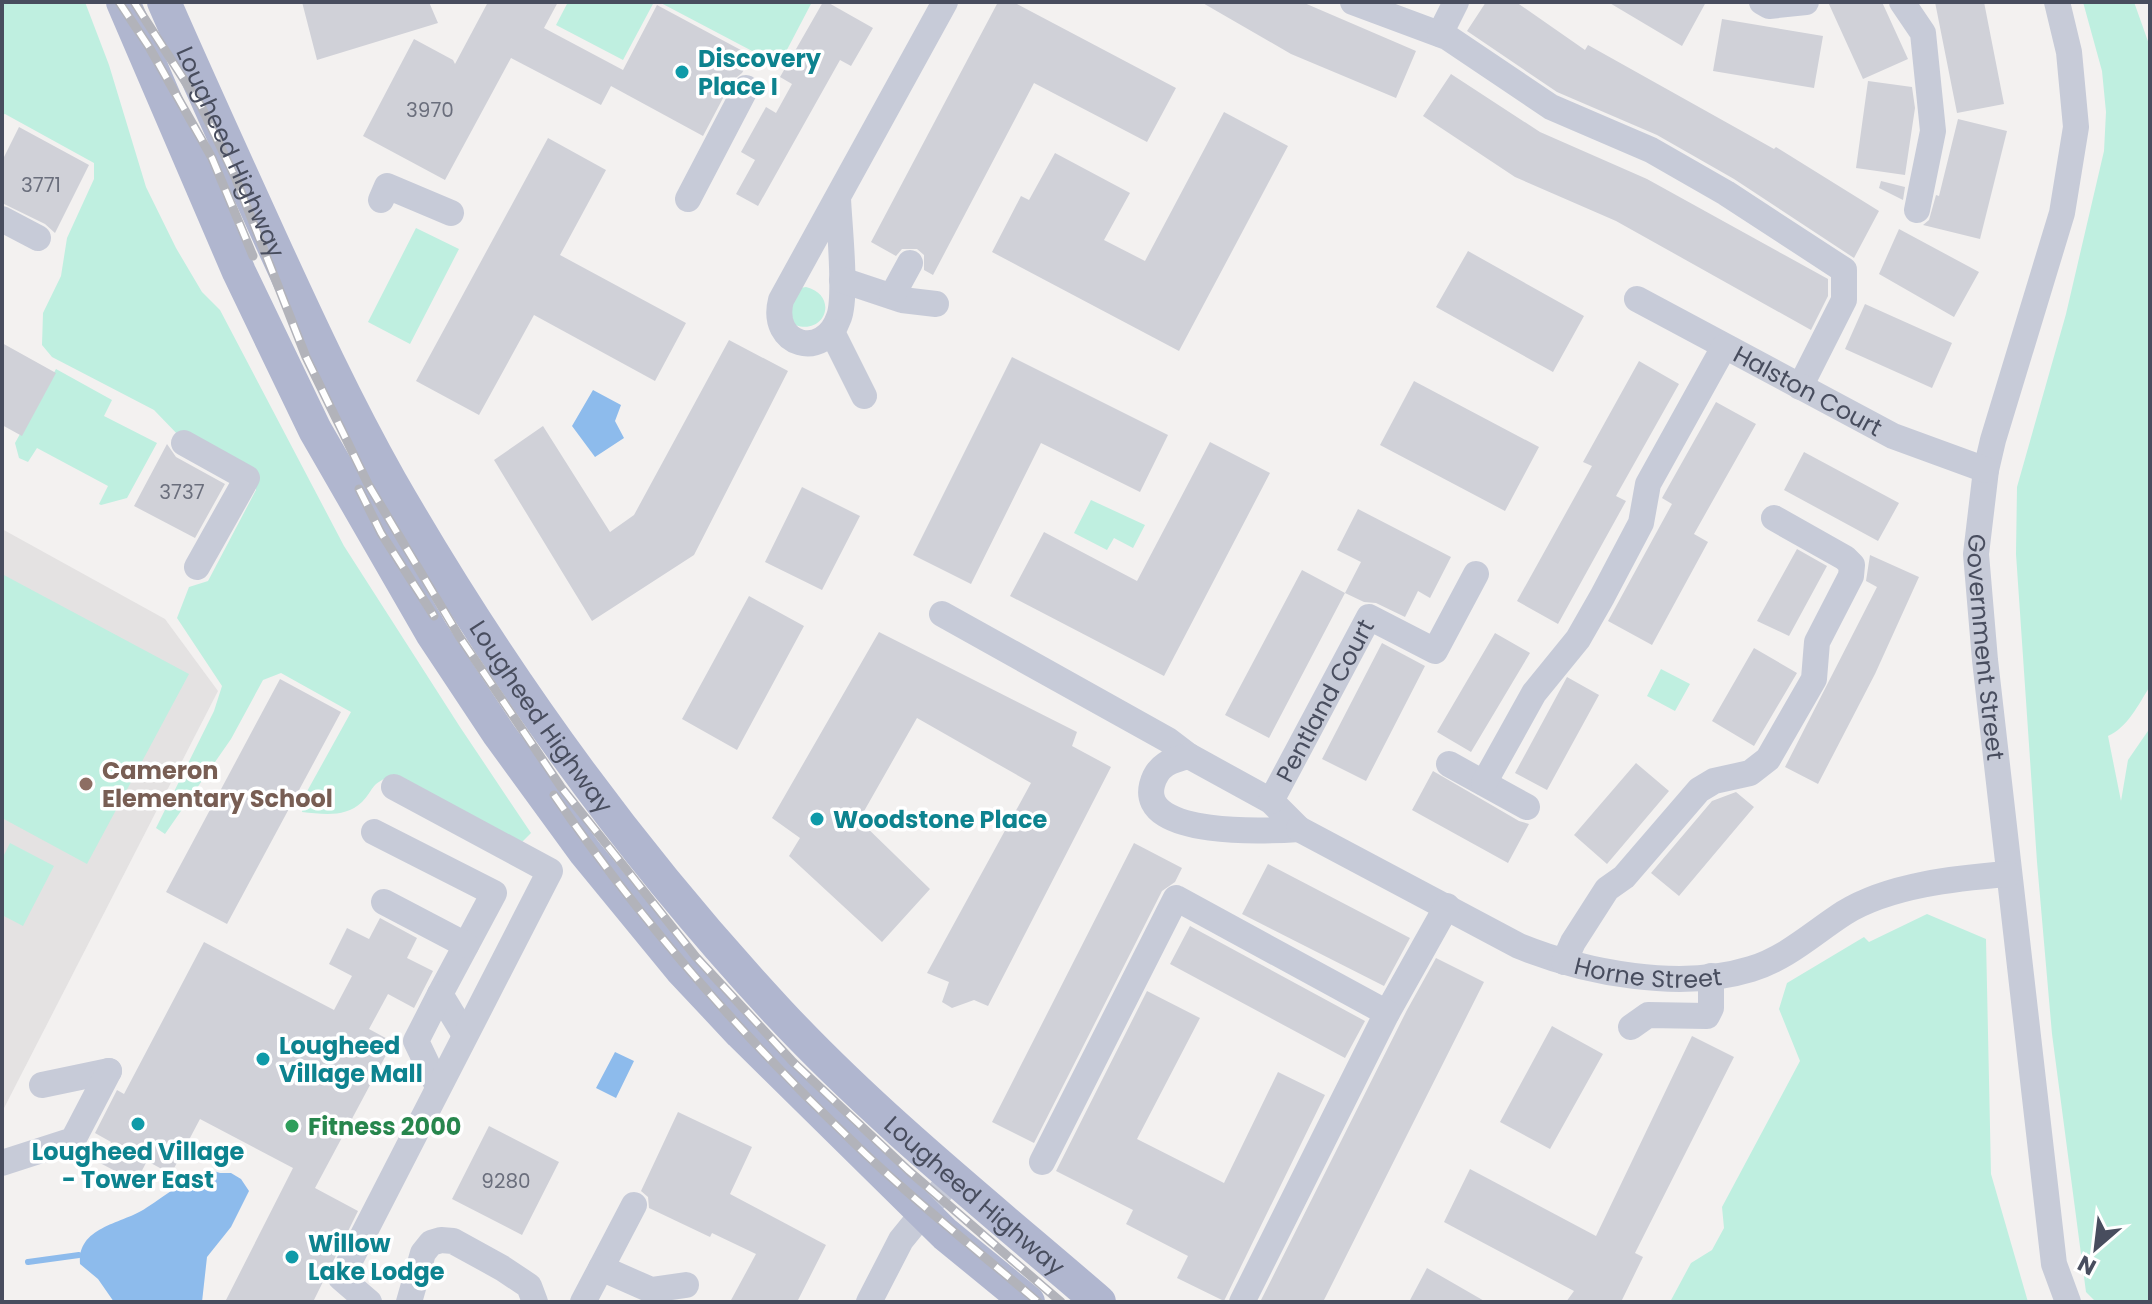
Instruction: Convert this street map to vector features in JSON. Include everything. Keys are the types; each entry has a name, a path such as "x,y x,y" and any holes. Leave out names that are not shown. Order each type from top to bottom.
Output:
{"main road":[{"name":"Lougheed Highway","path":"123,2 239,272 315,430 432,633 499,734 585,852 681,969 741,1033 945,1234 1028,1302"},
{"name":"Lougheed Highway","path":"164,2 324,356 403,502 453,588 594,795 701,926 779,1013 849,1083 1099,1302"}],"street":[{"path":"838,198 841,314 832,332 817,343 798,343 783,332 777,313 781,300 945,2"},
{"path":"1353,2 1440,34 1551,107 1651,150 1726,193 1844,270 1844,300 1800,387"},
{"path":"1440,34 1456,2"},
{"path":"1762,2 1769,6 1806,2"},
{"path":"1902,2 1923,33 1933,131 1917,210"},
{"name":"Government Street","path":"2057,2 2069,52 2076,127 2062,213 1993,440 1986,470 1976,554 2008,874 2054,1264 2068,1302"},
{"path":"688,199 746,88"},
{"path":"381,200 387,186 451,213"},
{"path":"2,219 38,238"},
{"path":"892,296 910,263"},
{"path":"842,280 892,296 936,304"},
{"name":"Halston Court","path":"1637,299 1893,436 1986,470"},
{"path":"832,332 864,396"},
{"path":"1484,783 1534,693 1578,639 1602,597 1641,523 1648,484 1724,347"},
{"path":"184,443 247,478 197,567"},
{"path":"1564,962 1607,889 1624,877 1699,790 1714,781 1750,773 1768,759 1814,679 1817,642 1851,576 1852,565 1774,518"},
{"name":"Pentland Court","path":"1271,801 1369,617 1435,651 1476,574"},
{"path":"942,614 1168,740 1189,756"},
{"name":"Horne Street","path":"1299,829 1198,827 1167,816 1155,803 1150,790 1155,775 1168,761 1189,756 1271,801 1299,829 1519,946 1564,962 1659,977 1696,979 1751,969 1793,950 1847,911 1905,888 1968,877 2008,874"},
{"path":"1449,764 1527,807"},
{"path":"369,1302 341,1278 550,871 394,787"},
{"path":"374,832 494,893 416,1041 438,1087"},
{"path":"1042,1162 1176,898 1387,1013"},
{"path":"384,902 466,945"},
{"path":"1242,1302 1387,1013 1447,906"},
{"path":"1631,1027 1648,1015 1707,1016 1711,1008 1711,976"},
{"path":"440,994 465,1035"},
{"path":"2,1163 73,1140 109,1071 42,1085"},
{"path":"869,1302 898,1244 953,1176"},
{"path":"583,1302 634,1205"},
{"path":"409,1302 423,1253 431,1243 441,1240 453,1241 502,1268 529,1286 535,1295 535,1302"},
{"path":"601,1268 651,1290 686,1285"}],"shaded area":[{"name":"Cameron Elementary School","path":"2,529 165,619 218,691 2,1112"}],"green space":[{"path":"2,2 85,2 109,65 146,187 176,248 202,292 220,310 344,546 531,833 521,843 389,777 378,782 362,802 348,811 334,814 302,812 305,795 351,712 281,673 263,680 231,739 165,834 156,828 214,711 222,686 177,618 189,587 208,581 256,490 254,480 182,439 154,410 52,357 42,345 43,313 61,276 67,238 94,179 94,163 2,115"},
{"path":"568,2 654,2 623,60 556,25"},
{"path":"659,2 812,2 779,65"},
{"path":"2083,2 2134,2 2150,47 2150,686 2127,721 2108,736 2121,801 2128,760 2150,728 2150,1302 2096,1302 2086,1292 2052,1034 2016,554 2017,487 2066,314 2104,151 2106,112 2102,71"},
{"path":"416,228 459,249 410,344 368,322"},
{"path":"800,288 816,291 825,305 821,320 806,327 795,325 786,302"},
{"path":"56,369 112,400 104,416 157,443 127,498 99,504 108,486 37,448 28,462 19,458 15,443"},
{"path":"1091,500 1145,525 1133,548 1114,538 1107,550 1074,533"},
{"path":"2,574 189,674 87,864 2,818"},
{"path":"1661,669 1690,684 1675,711 1647,696"},
{"path":"10,843 54,866 23,926 2,915 2,859"},
{"path":"1927,914 1986,939 1991,1174 2028,1302 1670,1302 1691,1263 1712,1250 1724,1228 1722,1207 1800,1061 1779,1009 1787,983 1864,937 1869,942"}],"water":[{"path":"593,390 621,405 615,421 624,438 595,457 572,426"},
{"path":"615,1052 634,1061 616,1098 596,1088"},
{"path":"211,1170 231,1173 241,1179 249,1191 231,1227 207,1257 202,1302 114,1302 98,1279 80,1264 86,1241 103,1228 146,1208 185,1182"}],"building":[{"path":"302,2 429,2 438,23 317,60"},
{"path":"488,2 558,2 544,28 623,70 657,5 752,56 742,73 732,81 703,136 611,86 601,105 511,58 445,180 363,136 414,39 455,64"},
{"path":"823,2 873,28 851,66 840,60 758,206 736,194 755,160 741,152 766,107 776,113 792,84 780,77"},
{"path":"998,2 1013,2 1176,88 1147,142 1034,83 933,275 924,270 924,255 917,249 902,249 896,256 871,242"},
{"path":"1201,2 1302,2 1416,51 1396,98 1291,54"},
{"path":"1486,2 1516,2 1585,50 1588,45 1774,149 1776,147 1879,211 1854,258 1734,179 1657,135 1557,92 1467,31"},
{"path":"1608,2 1706,2 1682,46"},
{"path":"1828,2 1882,2 1908,59 1863,79"},
{"path":"1935,2 1984,2 2004,104 1957,113"},
{"path":"1722,19 1823,36 1814,88 1713,71"},
{"path":"1451,74 1540,132 1647,179 1828,279 1828,296 1811,330 1616,221 1515,177 1423,116"},
{"path":"1868,81 1912,87 1915,108 1905,175 1856,168"},
{"path":"1224,112 1288,146 1179,351 992,252 1021,196 1029,200 1055,153 1130,193 1104,240 1145,261"},
{"path":"1958,119 2007,131 1980,239 1923,225 1929,220 1936,195 1939,196"},
{"path":"19,127 89,165 55,233 45,224 2,203 2,161"},
{"path":"548,138 606,170 560,255 686,323 655,381 534,315 479,415 416,381"},
{"path":"1881,181 1905,187 1903,200 1879,188"},
{"path":"1899,229 1979,272 1954,317 1879,274"},
{"path":"1468,251 1584,316 1553,372 1436,307"},
{"path":"1865,304 1952,343 1932,388 1845,349"},
{"path":"729,340 788,371 694,555 592,621 494,460 543,426 610,532 634,515"},
{"path":"2,343 56,373 22,436 2,425"},
{"path":"1012,357 1168,435 1140,492 1041,443 971,584 913,555"},
{"path":"1639,361 1679,384 1616,496 1626,501 1558,624 1517,601 1592,466 1583,462"},
{"path":"1414,381 1539,447 1505,511 1380,445"},
{"path":"1716,402 1756,424 1694,534 1708,542 1652,645 1608,621 1672,504 1662,498"},
{"path":"1210,442 1270,473 1164,676 1010,596 1044,532 1137,581"},
{"path":"167,444 176,457 225,484 195,538 134,506"},
{"path":"1804,452 1899,503 1878,541 1784,490"},
{"path":"802,487 860,516 822,590 765,562"},
{"path":"1358,509 1451,557 1430,598 1418,591 1405,617 1345,593 1361,562 1337,550"},
{"path":"1797,549 1827,566 1789,636 1757,621"},
{"path":"1870,555 1919,577 1875,674 1818,784 1785,767 1877,587 1866,581"},
{"path":"1302,570 1345,593 1269,738 1225,715"},
{"path":"749,596 804,626 737,750 682,719"},
{"name":"Woodstone Place","path":"879,632 1077,732 1072,746 1111,767 988,1006 974,1000 952,1008 942,1002 949,982 927,973 1031,783 917,718 859,820 930,889 882,942 789,856 800,838 772,818"},
{"path":"1495,633 1530,653 1471,752 1437,732"},
{"path":"1382,643 1425,666 1366,781 1322,759"},
{"path":"1754,648 1797,673 1754,746 1712,721"},
{"path":"1567,677 1599,695 1547,790 1515,773"},
{"path":"280,679 341,712 227,924 166,892"},
{"path":"1636,763 1669,791 1607,864 1574,835"},
{"path":"1433,771 1529,824 1508,863 1412,810"},
{"path":"1736,792 1754,807 1679,896 1651,873 1712,801"},
{"path":"1134,843 1182,868 1175,882 1162,891 1034,1143 992,1122"},
{"path":"1268,864 1410,938 1384,986 1242,914"},
{"path":"380,918 417,938 407,958 433,971 414,1008 388,994 369,1029 393,1042 315,1188 358,1211 313,1302 225,1302 293,1168 200,1119 171,1174 147,1161 136,1182 100,1163 111,1142 95,1133 117,1090 124,1094 204,942 334,1010 352,976 329,964 347,928 369,939"},
{"path":"1190,926 1365,1021 1345,1058 1170,964"},
{"path":"1436,958 1484,982 1323,1302 1260,1302 1407,1010"},
{"path":"1147,991 1200,1018 1137,1139 1224,1183 1278,1072 1325,1095 1224,1301 1177,1278 1188,1256 1126,1224 1133,1210 1056,1171"},
{"path":"1552,1026 1603,1054 1550,1149 1500,1122"},
{"path":"1692,1036 1734,1057 1635,1253 1643,1257 1621,1302 1566,1302 1574,1291 1444,1222 1470,1169 1596,1236"},
{"path":"678,1112 752,1147 730,1194 826,1245 797,1302 730,1302 756,1254 712,1233 710,1237 649,1208 648,1197 641,1191"},
{"path":"489,1126 559,1162 522,1235 452,1199"},
{"path":"1427,1268 1486,1302 1409,1302"}],"waterway":[{"path":"28,1262 79,1255"}],"railway":[{"path":"119,2 149,47 212,158 253,256"},
{"path":"134,2 201,106 236,179 306,357 368,484 459,636 561,787 696,957 793,1062 909,1171 1061,1302"},
{"path":"359,489 381,533 434,616"},
{"path":"554,795 621,887 693,975 770,1059 895,1181 1038,1302"}],"place":[{"name":"Discovery Place I","path":"682,72"},
{"name":"Cameron Elementary School","path":"86,784"},
{"name":"Woodstone Place","path":"817,819"},
{"name":"Lougheed Village Mall","path":"263,1059"},
{"name":"Lougheed Village - Tower East","path":"138,1124"},
{"name":"Fitness 2000","path":"292,1126"},
{"name":"Willow Lake Lodge","path":"292,1257"}]}
